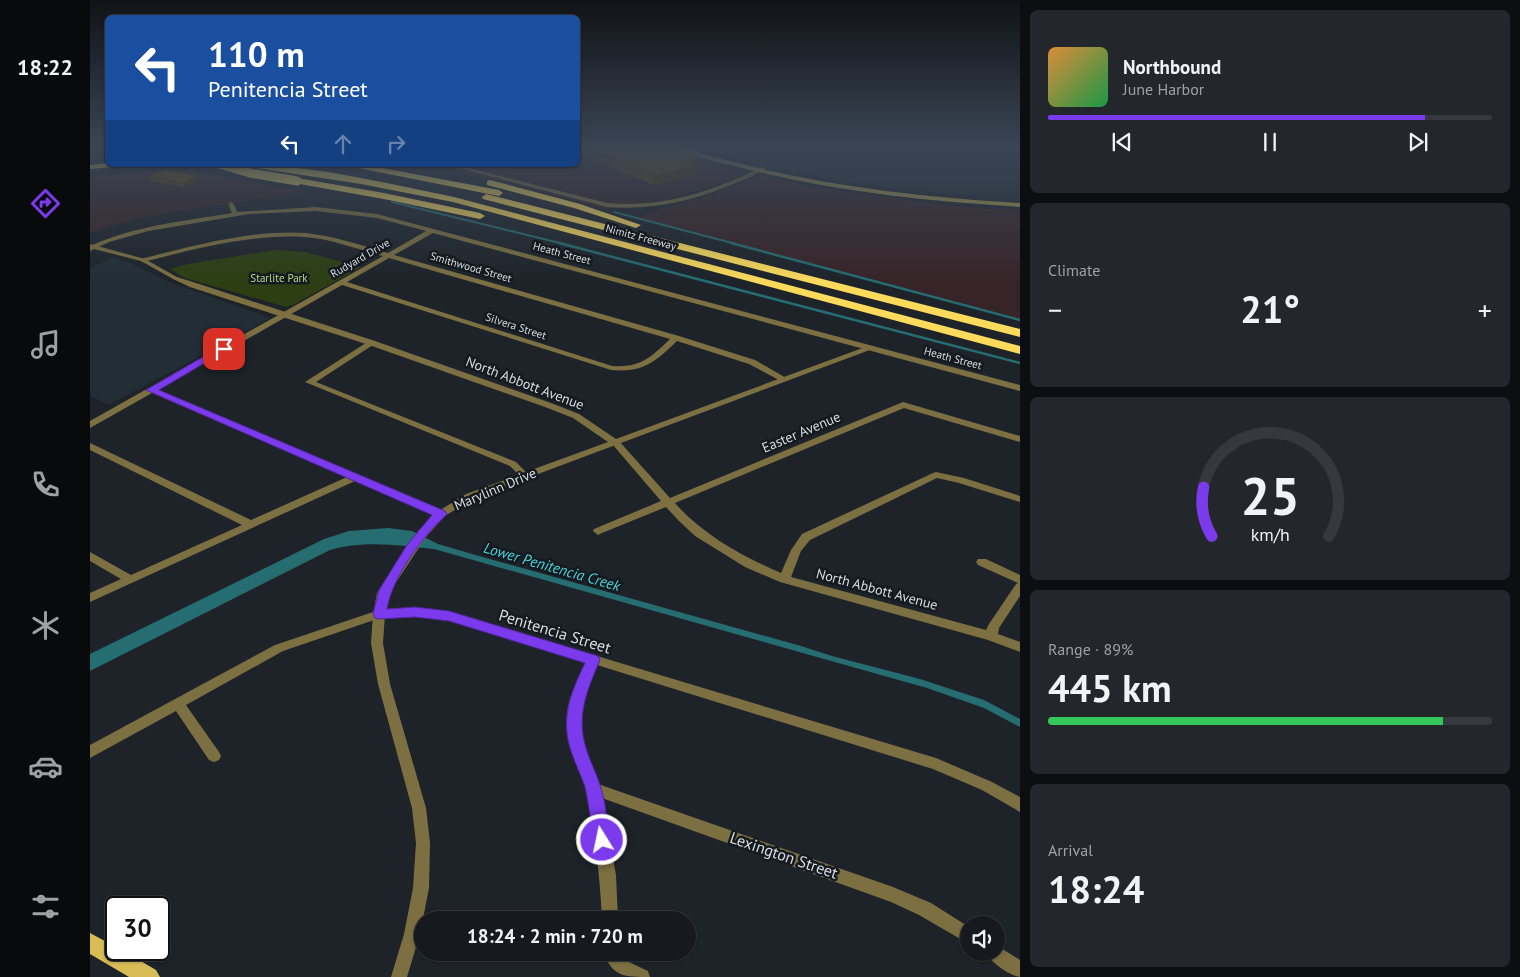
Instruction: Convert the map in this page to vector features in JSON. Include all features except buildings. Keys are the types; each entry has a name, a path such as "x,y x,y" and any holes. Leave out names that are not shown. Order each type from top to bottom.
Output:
{"highway":[{"path":"356,192 414,202 734,275"},
{"name":"Nimitz Freeway","path":"413,192 501,211 734,275 1020,349"},
{"path":"446,192 499,203 1020,349"},
{"path":"460,192 1020,333"},
{"name":"Nimitz Freeway","path":"491,192 1020,333"},
{"path":"520,192 577,206 713,251"}],"main road":[{"path":"868,192 1020,204"},
{"path":"90,943 149,977"}],"street":[{"path":"554,192 607,205 631,208 658,205 706,192"},
{"path":"231,204 235,214"},
{"name":"Heath Street","path":"91,247 147,229 235,214 316,209 376,216 1020,388"},
{"name":"Rudyard Drive","path":"90,425 433,230"},
{"name":"Smithwood Street","path":"142,260 176,252 266,237 305,235 342,242 389,255 676,338 752,362 784,379"},
{"name":"North Abbott Avenue","path":"91,247 142,260 192,285 372,343 560,409 588,423 616,443 667,503 699,533 749,564 784,578 991,636 1020,647"},
{"name":"Silvera Street","path":"341,282 611,368 637,369 648,364 676,338"},
{"path":"372,343 309,382 513,464 525,476"},
{"name":"Marylinn Drive","path":"399,977 412,934 421,888 423,843 419,808 384,684 377,643 383,593 411,548 441,514 470,496 871,348"},
{"path":"151,390 441,514"},
{"name":"Easter Avenue","path":"598,531 903,405 1020,439"},
{"path":"90,446 250,524"},
{"path":"784,578 796,550 806,537 936,475 961,480 1020,499"},
{"path":"90,598 354,478"},
{"path":"90,556 130,579"},
{"path":"982,562 1020,580"},
{"path":"991,636 993,627 1020,587"},
{"name":"Penitencia Street","path":"90,752 279,648 379,614 415,612 449,616 936,764 987,786 1020,804"},
{"path":"593,660 579,692 574,712 574,731 578,750 593,788 608,875 610,911"},
{"path":"177,703 214,756"},
{"name":"Lexington Street","path":"593,788 893,894 925,909 960,930"},
{"path":"1005,960 1020,970"},
{"path":"617,961 627,971 642,977"}],"shaded area":[{"path":"90,192 307,192 138,218 90,233"},
{"path":"540,192 694,192 664,200 605,209"},
{"path":"718,192 846,192 952,206 1020,211 1020,320 634,218"},
{"path":"927,192 1020,192 1020,198"},
{"path":"112,257 130,263 170,282 271,318 109,405 90,396 90,269"}],"green space":[{"name":"Starlite Park","path":"275,250 305,252 361,267 293,305 286,307 185,278 170,269 188,264"}],"water":[{"path":"388,528 412,531 438,544 472,554 920,679 984,700 1020,719 1020,727 984,708 927,688 434,549 395,545 356,545 330,550 90,671 90,654 324,539 349,531"}],"waterway":[{"path":"392,202 564,244"},
{"path":"614,212 736,244"},
{"path":"559,243 1020,363"},
{"path":"731,243 1020,320"}],"route":[{"path":"224,349 151,390 441,514 430,524 411,548 383,593 379,614 415,612 449,616 593,660 579,692 574,712 574,731 578,750 593,788 602,840"}],"water label":[{"name":"Lower Penitencia Creek","path":"552,567"}]}
